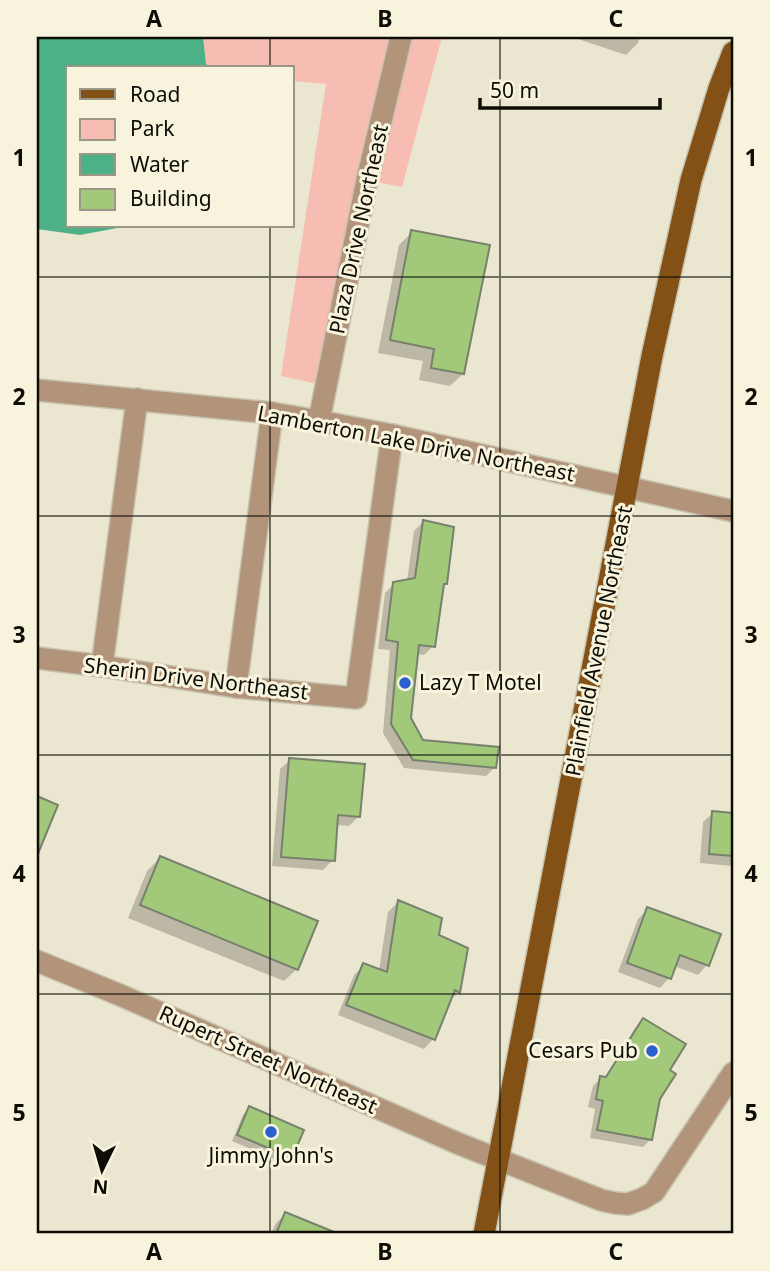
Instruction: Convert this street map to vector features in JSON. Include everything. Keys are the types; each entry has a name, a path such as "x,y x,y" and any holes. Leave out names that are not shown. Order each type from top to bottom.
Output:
{"main road":[{"name":"Plainfield Avenue Northeast","path":"484,1234 652,356 691,180 733,52"}],"street":[{"name":"Plaza Drive Northeast","path":"319,421 366,180 401,37"},
{"name":"Lamberton Lake Drive Northeast","path":"37,390 272,413 319,421 733,511"},
{"path":"102,666 137,399"},
{"path":"236,687 272,413"},
{"name":"Sherin Drive Northeast","path":"37,658 236,687 356,698 392,435"},
{"name":"Rupert Street Northeast","path":"37,961 499,1160 615,1203 628,1204 654,1192 733,1073"}],"green space":[{"path":"203,37 442,37 402,187 367,180 326,386 281,376 326,84 294,81 294,66 206,64"}],"water":[{"path":"37,37 203,37 206,64 209,66 66,66 66,228 117,228 80,235 37,229"}],"building":[{"path":"411,230 490,245 464,374 431,368 434,349 390,340"},
{"path":"423,520 454,527 435,647 419,645 411,718 423,740 499,747 496,768 413,760 391,724 398,642 386,640 393,582 415,578"},
{"path":"289,758 365,764 360,817 338,815 335,861 281,857"},
{"path":"37,796 58,805 37,856"},
{"path":"712,811 733,813 733,856 709,854"},
{"path":"160,856 318,921 298,970 140,905"},
{"path":"398,900 442,918 439,935 468,948 460,993 455,990 435,1040 346,1005 363,963 387,972"},
{"path":"647,907 721,934 709,966 680,955 671,979 627,963"},
{"path":"643,1018 686,1044 670,1070 676,1074 660,1099 652,1140 597,1130 603,1101 596,1099 600,1076 606,1077"},
{"name":"Jimmy John's","path":"249,1106 304,1130 292,1158 237,1135"},
{"path":"285,1212 339,1234 276,1234"}],"place":[{"name":"Lazy T Motel","path":"405,683"},
{"name":"Cesars Pub","path":"652,1051"},
{"name":"Jimmy John's","path":"271,1132"}]}
